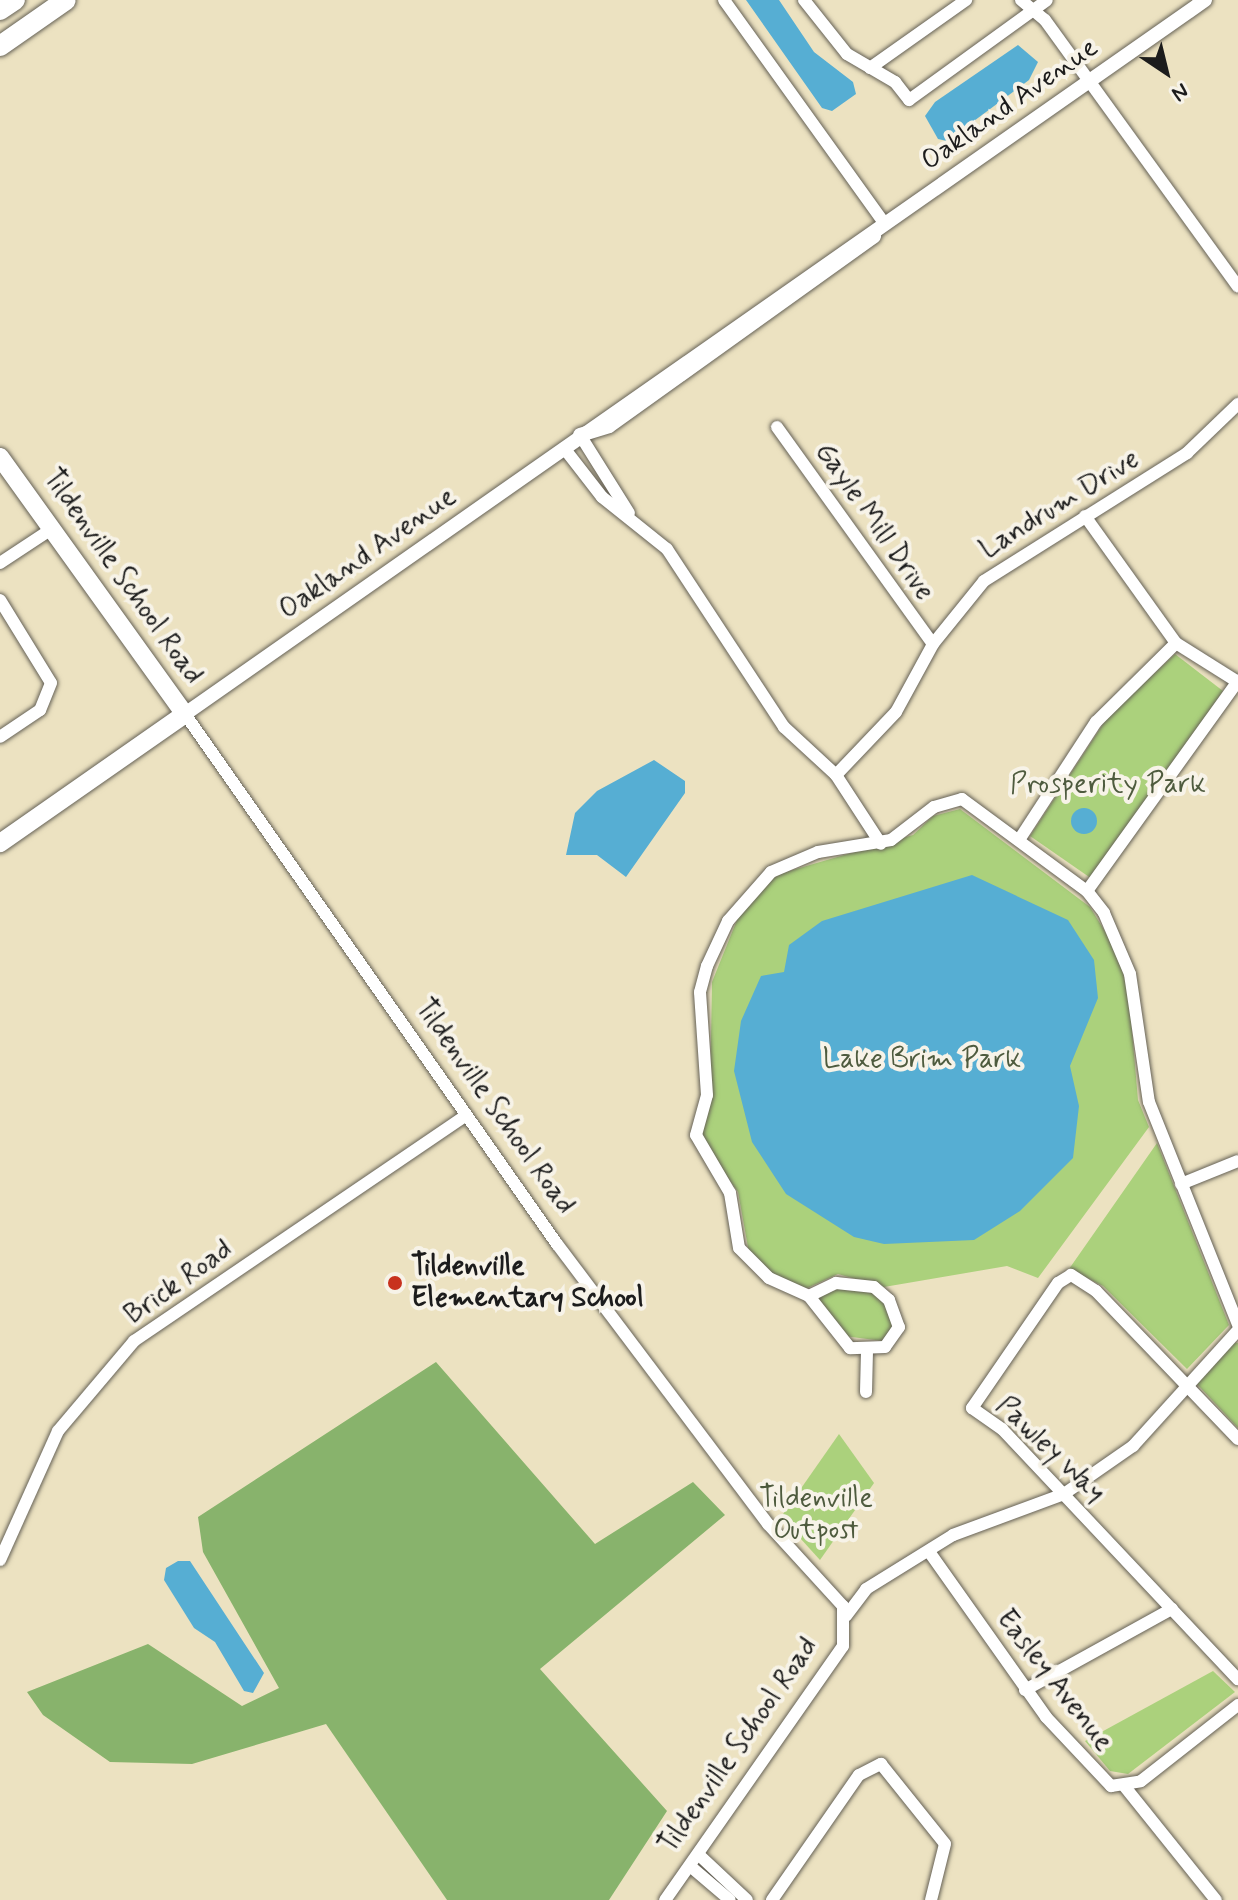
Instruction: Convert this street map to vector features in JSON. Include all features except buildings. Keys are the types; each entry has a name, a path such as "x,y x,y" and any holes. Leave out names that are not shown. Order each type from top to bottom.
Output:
{"highway":[{"path":"0,10 15,0"},
{"path":"0,46 66,0"}],"main road":[{"name":"Tildenville School Road","path":"0,457 185,714"},
{"path":"0,843 185,714"}],"street":[{"path":"724,0 885,224"},
{"path":"870,68 966,0"},
{"path":"1021,0 1034,11 1088,82 1238,287"},
{"path":"806,1 847,54 870,68 909,100 1047,0"},
{"name":"Oakland Avenue","path":"185,714 1205,0"},
{"name":"Landrum Drive","path":"836,775 896,712 933,644 984,581 1187,453 1238,404"},
{"name":"Gayle Mill Drive","path":"777,427 933,644"},
{"path":"580,435 629,513"},
{"path":"564,448 602,497 629,513 667,549 784,727 836,775 881,844"},
{"path":"1085,516 1176,643 1238,682 1087,891"},
{"path":"0,563 53,528"},
{"path":"0,600 51,683 40,710 0,737"},
{"path":"1019,840 1096,722 1176,643"},
{"name":"Tildenville School Road","path":"185,714 464,1117 768,1524 838,1598 846,1616 843,1646 665,1900"},
{"path":"846,1616 866,1589 930,1553 953,1535 1064,1494 1133,1446 1186,1381 1238,1328 1146,1090 1130,974 1087,891 962,799 944,801 881,844 818,852 771,872 728,921 700,992 707,1095 696,1135 730,1193 739,1248 769,1278 809,1296 838,1339 867,1352"},
{"name":"Brick Road","path":"0,1560 58,1431 134,1341 464,1117"},
{"path":"1181,1184 1238,1161"},
{"name":"Pawley Way","path":"1238,1439 1186,1381 1096,1291 1063,1277 972,1408 1064,1494 1238,1679"},
{"path":"809,1296 855,1281 889,1300 899,1321 894,1338 867,1352"},
{"path":"866,1392 867,1352"},
{"name":"Easley Avenue","path":"930,1553 1025,1690 1095,1774 1125,1787 1238,1705"},
{"path":"1025,1690 1172,1609"},
{"path":"772,1900 859,1775 881,1764 945,1844 948,1854 931,1900"},
{"path":"1125,1787 1216,1900"},
{"path":"694,1860 730,1900"},
{"path":"694,1860 747,1900"}],"green space":[{"name":"Prosperity Park","path":"1175,654 1223,691 1092,879 1030,836 1107,718"},
{"name":"Lake Brim Park","path":"960,809 1090,907 1117,951 1129,996 1138,1100 1149,1127 1038,1278 1007,1266 884,1287 838,1274 803,1290 774,1277 749,1253 738,1192 704,1145 700,1119 710,1095 712,982 739,915 772,876 913,835 933,816"},
{"path":"1157,1143 1229,1325 1187,1369 1103,1286 1069,1269"},
{"path":"835,1288 870,1291 887,1305 893,1326 883,1341 844,1336 818,1299"},
{"path":"1233,1342 1238,1343 1238,1428 1197,1384"},
{"path":"436,1362 595,1544 693,1482 725,1515 540,1669 667,1811 609,1900 447,1900 326,1724 192,1764 110,1762 43,1715 27,1692 148,1644 242,1706 279,1688 203,1552 198,1517"},
{"name":"Tildenville Outpost","path":"839,1434 874,1483 820,1560 781,1517"},
{"path":"1213,1671 1235,1692 1128,1774 1110,1771 1085,1741"}],"water":[{"path":"746,0 779,0 814,52 853,82 856,94 832,111 822,108"},
{"path":"1018,45 1038,62 1029,80 947,141 938,139 925,116 935,102"},
{"path":"654,760 685,781 685,793 626,877 597,855 566,855 575,813 597,791"},
{"path":"1084,808 1093,812 1097,821 1093,830 1084,834 1075,830 1071,821 1075,812"},
{"name":"Lake Brim Park","path":"972,875 1068,920 1094,960 1098,998 1070,1066 1079,1106 1073,1158 1020,1211 974,1240 884,1244 854,1237 786,1194 752,1142 734,1071 741,1021 761,976 784,972 789,945 822,921"},
{"path":"178,1561 190,1561 264,1673 253,1693 244,1691 215,1642 194,1628 164,1580 166,1568"}],"place":[{"name":"Tildenville Elementary School","path":"395,1283"}]}
